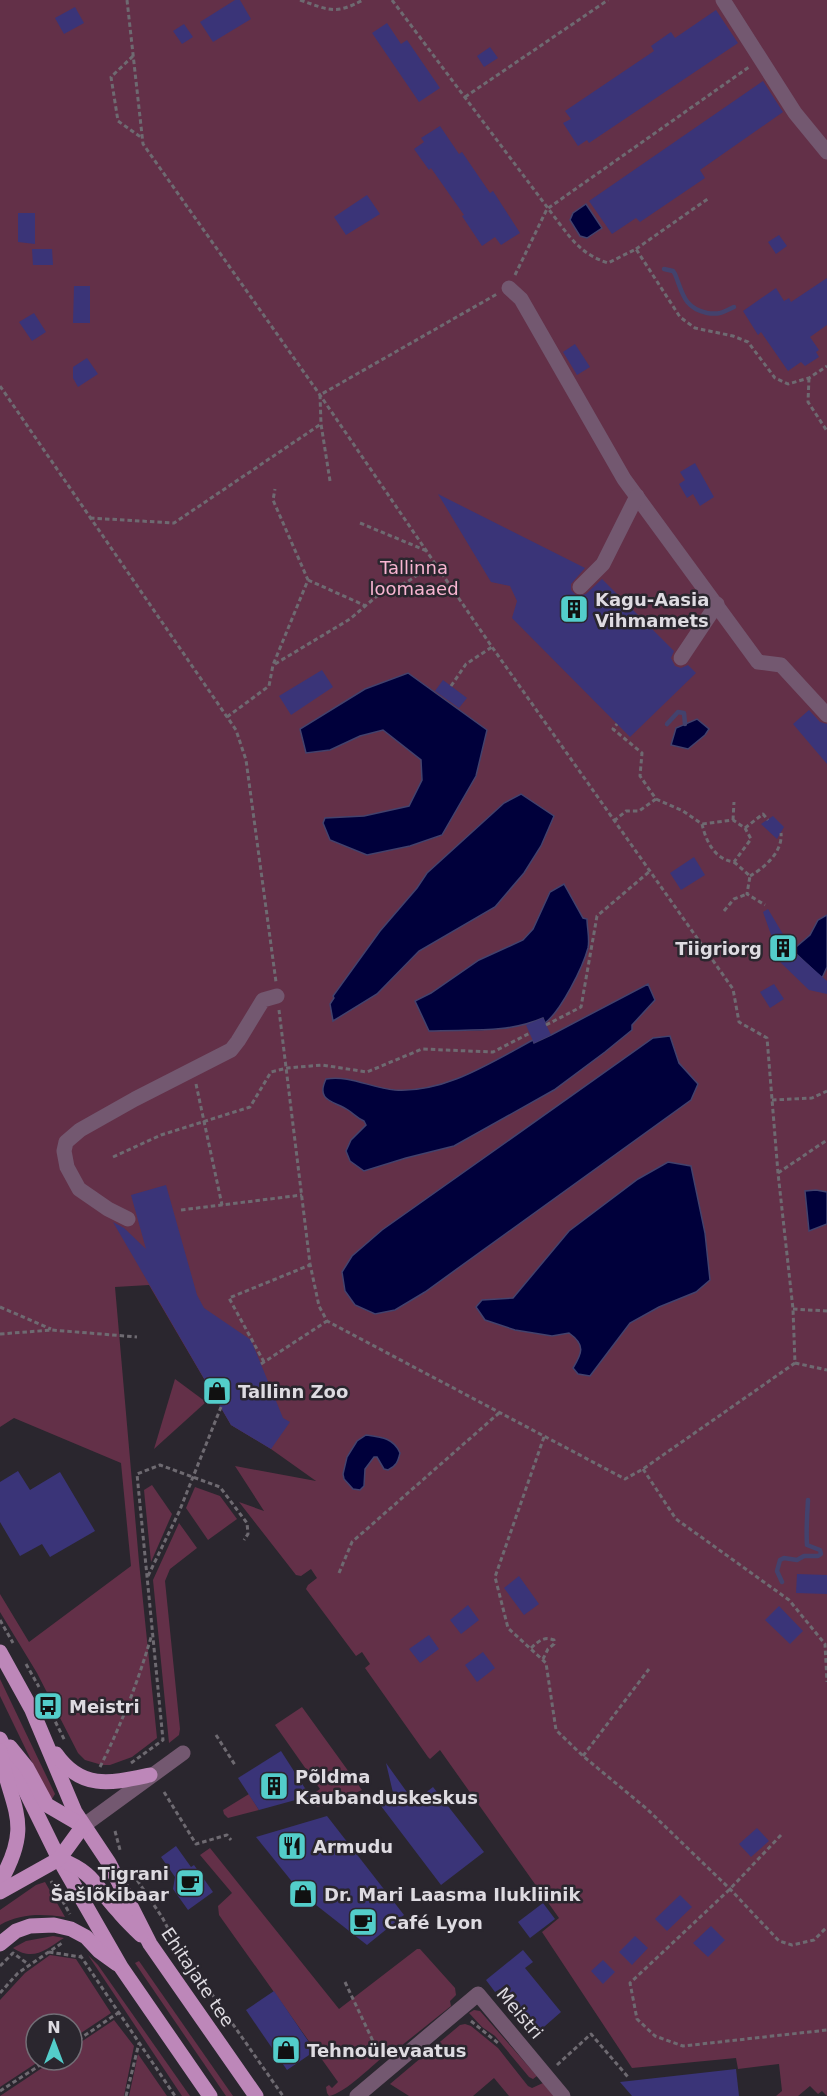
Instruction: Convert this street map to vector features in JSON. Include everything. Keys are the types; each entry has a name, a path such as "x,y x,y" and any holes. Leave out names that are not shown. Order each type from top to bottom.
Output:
{"main road":[{"name":"Ehitajate tee","path":"0,1652 45,1739 83,1826 109,1863 150,1944 256,2096"},
{"path":"0,1737 27,1768 47,1805 83,1826 59,1859 0,1892"},
{"path":"0,1737 59,1859 121,1967 210,2096"},
{"path":"45,1739 65,1767 89,1780 117,1782 150,1775"},
{"path":"0,1751 5,1779 14,1796 19,1824 16,1848 10,1865 0,1882"},
{"path":"59,1859 77,1866 92,1877 117,1910 150,1944"},
{"path":"0,1944 16,1931 30,1926 54,1925 70,1934 86,1936 99,1951 121,1967"}],"street":[{"path":"723,0 795,113 827,152"},
{"path":"509,288 521,299 624,479 758,662 781,665 827,715"},
{"path":"580,587 603,564 637,496"},
{"path":"681,658 717,604"},
{"path":"128,1219 99,1204 79,1189 67,1167 63,1151 66,1142 80,1130 178,1076 231,1050 263,1000 277,996"},
{"path":"83,1826 183,1753"},
{"name":"Meistri","path":"357,2096 478,1994 563,2096"}],"path":[{"path":"127,0 143,144 320,395 492,647 733,989 739,1022 767,1038 778,1173 793,1309 795,1363"},
{"path":"300,0 324,8 344,10 363,0"},
{"path":"392,0 547,209 573,242 591,257 608,263 636,249 709,198"},
{"path":"465,97 608,0"},
{"path":"133,56 111,77 118,121 142,138"},
{"path":"320,395 509,288 547,209 760,59"},
{"path":"636,249 680,317 695,328 733,336 748,342 775,378 788,384 809,378 827,366"},
{"path":"809,378 808,402 827,430"},
{"path":"0,386 236,730 246,760 287,1068 310,1264 319,1306 327,1321 625,1479 643,1469 795,1363 827,1370"},
{"path":"320,395 321,424 330,481"},
{"path":"90,518 174,524 321,424"},
{"path":"275,489 273,500 308,580 366,606"},
{"path":"360,523 427,551"},
{"path":"273,665 350,619 377,596 407,582 435,563"},
{"path":"227,717 269,686 273,665 308,580"},
{"path":"451,686 466,664 492,647"},
{"path":"616,723 613,729 642,753 639,776 656,800 682,811 702,824 733,820 745,828 751,839 734,862"},
{"path":"614,821 626,811 639,811 656,800"},
{"path":"733,820 734,802"},
{"path":"745,828 763,814 768,820"},
{"path":"702,824 710,847 721,857 734,862 750,876"},
{"path":"750,876 766,867 782,841 781,833"},
{"path":"546,1025 581,1007 597,916 650,871"},
{"path":"747,894 750,876"},
{"path":"747,894 765,905"},
{"path":"724,911 734,899 747,894"},
{"path":"113,1157 161,1135 250,1107 271,1072 322,1065 367,1072 422,1049 493,1052 530,1033"},
{"path":"194,1069 222,1205"},
{"path":"772,1100 812,1098 827,1091"},
{"path":"778,1173 827,1140"},
{"path":"181,1210 302,1195"},
{"path":"310,1264 229,1299 262,1363 327,1321"},
{"path":"0,1307 52,1330"},
{"path":"793,1309 827,1311"},
{"path":"0,1334 52,1330 137,1337"},
{"path":"147,1577 194,1477 221,1407"},
{"path":"339,1573 352,1542 499,1413"},
{"path":"544,1437 495,1577 508,1628 546,1663 556,1730 583,1756 647,1809 730,1889 779,1941 792,1945 814,1940 827,1927"},
{"path":"129,1764 163,1740 137,1474 160,1465 220,1487 248,1523 248,1534 244,1540"},
{"path":"643,1469 676,1519 789,1600 825,1644 827,1682"},
{"path":"91,1768 99,1769 120,1727 137,1684 153,1632"},
{"path":"531,1648 541,1639 548,1638 554,1641 543,1659"},
{"path":"583,1756 649,1669"},
{"path":"216,1735 235,1764"},
{"path":"164,1792 196,1844 227,1835 231,1840"},
{"path":"115,1831 121,1853"},
{"path":"781,1835 730,1889 630,1983 637,2019 655,2036 684,2046 827,2030"},
{"path":"129,1869 162,1917 174,1940 283,2096"},
{"path":"50,1879 73,1920 70,1934 81,1957 175,2096"},
{"path":"0,1993 28,1965 70,1934"},
{"path":"47,1952 81,1957"},
{"path":"0,1966 13,1953 28,1965"},
{"path":"345,1982 386,2071"},
{"path":"84,2036 118,2013"},
{"path":"126,2096 139,2043"},
{"path":"0,2091 29,2072"}],"green space":[{"name":"Tallinna loomaaed","path":"0,0 827,0 827,2096 822,2091 818,2094 810,2086 798,2096 776,2096 782,2091 779,2064 738,2069 736,2058 632,2068 542,1932 559,1918 440,1750 430,1759 428,1757 365,1668 370,1664 362,1652 356,1656 306,1589 317,1578 311,1569 301,1576 296,1575 239,1502 264,1511 235,1466 316,1481 271,1449 231,1425 149,1285 115,1287 157,1738 132,1757 110,1765 85,1760 78,1753 37,1673 0,1612 0,1594 29,1642 131,1566 121,1463 14,1418 0,1427"},
{"path":"175,1379 206,1402 154,1449"},
{"path":"152,1485 172,1514 151,1562 144,1490"},
{"path":"195,1487 220,1496 237,1519 208,1540 186,1508"},
{"path":"179,1523 197,1548 170,1569 165,1581 180,1729 179,1735 169,1743 153,1580"},
{"path":"0,1679 55,1794 52,1799 0,1696"},
{"path":"302,1707 362,1790 333,1803 317,1807 310,1796 320,1789 275,1725"},
{"path":"249,1794 259,1810 228,1818 224,1814 223,1810"},
{"path":"210,1848 339,2009 417,1949 420,1949 455,1988 456,1995 450,2001 451,2006 343,2090 329,2096 326,2087 329,2085 332,2088 338,2082 219,1915 218,1906 232,1893 200,1855"},
{"path":"45,1882 65,1917 32,1915 16,1918 0,1925 0,1910 36,1885"},
{"path":"53,1936 64,1938 34,1954 20,1952 13,1948 26,1941"},
{"path":"50,1955 76,1959 111,2013 84,2031 84,2012 24,2012 24,2071 0,2087 0,2000 25,1973"},
{"path":"88,1955 98,1965 190,2096 182,2096"},
{"path":"139,1961 233,2096 226,2096 135,1963"},
{"path":"474,2010 480,2011 537,2076 533,2079 529,2077 495,2036 482,2027 469,2013"},
{"path":"114,2020 134,2046 124,2096 0,2096 36,2072 84,2072 84,2040"},
{"path":"460,2025 471,2026 498,2048 528,2086 532,2088 543,2083 554,2096 509,2096 494,2078 473,2096 409,2096 390,2084"},
{"path":"138,2054 167,2096 129,2096"}],"shaded area":[{"path":"586,204 602,228 587,238 580,236 570,220 573,213"},
{"path":"408,673 487,730 476,776 442,835 410,846 367,855 330,840 323,823 325,818 364,816 409,806 422,780 421,760 383,730 360,736 330,750 306,753 300,729 365,689"},
{"path":"697,719 709,729 705,735 688,749 671,745 676,728"},
{"path":"521,794 554,816 541,846 524,873 495,907 419,951 377,994 333,1021 330,1004 333,996 380,931 427,873 504,803"},
{"path":"564,884 583,918 587,919 589,945 576,977 551,1017 545,1023 543,1018 501,1029 429,1031 415,1001 431,993 479,960 523,940 533,929 550,892"},
{"path":"827,915 827,967 822,978 793,951 810,935 818,920"},
{"path":"648,984 655,1000 632,1025 632,1030 554,1090 454,1146 364,1171 350,1161 346,1151 351,1140 366,1125 348,1110 325,1097 323,1087 326,1079 352,1080 395,1090 414,1090 449,1082 484,1067 533,1040 534,1043 551,1035"},
{"path":"670,1036 679,1063 698,1084 691,1100 425,1292 395,1310 375,1314 355,1305 345,1291 342,1272 352,1256 382,1230 653,1038"},
{"path":"668,1162 691,1166 705,1233 710,1280 696,1292 659,1307 630,1323 590,1376 578,1374 573,1368 581,1349 578,1341 569,1333 552,1336 515,1330 485,1320 476,1307 482,1300 513,1298 569,1231 638,1179"},
{"path":"805,1191 827,1192 827,1224 809,1231"},
{"path":"366,1435 391,1441 400,1453 396,1463 388,1470 384,1469 377,1457 374,1457 365,1469 364,1486 360,1490 353,1489 344,1479 343,1474 347,1457 357,1441"}],"building":[{"path":"235,0 240,0 251,19 213,42 200,22"},
{"path":"75,7 84,23 64,34 55,18"},
{"path":"716,10 738,43 589,143 587,140 578,146 563,123 571,119 565,111 654,51 651,46 671,32 675,38"},
{"path":"387,23 401,44 407,40 440,88 419,102 372,33"},
{"path":"184,24 193,37 182,44 173,31"},
{"path":"490,47 498,58 484,67 477,56"},
{"path":"763,81 783,112 700,170 705,178 640,222 636,218 612,234 589,201"},
{"path":"440,126 459,154 462,152 490,193 493,191 520,233 501,245 495,237 482,246 462,216 464,215 431,168 429,170 414,149 424,142 421,138"},
{"path":"367,195 380,214 346,235 334,217"},
{"path":"18,213 35,213 35,244 18,242"},
{"path":"779,235 787,246 776,254 768,242"},
{"path":"32,249 52,249 53,265 33,265"},
{"path":"827,278 827,325 810,337 819,350 816,352 819,357 805,366 801,362 788,371 761,332 758,335 743,311 776,288 784,301 789,298 791,302"},
{"path":"74,286 90,286 90,323 73,323"},
{"path":"34,313 46,332 32,341 19,322"},
{"path":"575,344 590,367 577,375 563,352"},
{"path":"87,358 98,374 78,387 73,378 73,367"},
{"path":"695,463 714,497 700,506 693,494 687,498 679,484 685,480 680,472"},
{"name":"Kagu-Aasia Vihmamets","path":"438,494 585,568 571,584 571,590 577,596 586,594 602,579 674,651 671,658 675,666 681,668 688,665 696,673 630,737 512,618 517,601 510,586 491,582"},
{"path":"322,670 333,687 291,715 279,696"},
{"path":"443,680 467,698 459,708 435,691"},
{"path":"809,710 820,722 827,724 827,764 793,724"},
{"path":"773,816 784,827 777,839 761,824"},
{"path":"694,857 705,875 681,890 670,873"},
{"name":"Tiigriorg","path":"768,909 793,951 827,981 827,994 809,990 781,963 763,912"},
{"path":"774,984 784,999 770,1008 760,992"},
{"path":"543,1018 551,1035 534,1043 526,1025"},
{"path":"166,1185 197,1295 204,1308 251,1340 283,1418 290,1422 271,1449 231,1425 113,1222 124,1228 146,1249 131,1195"},
{"path":"18,1471 30,1490 60,1472 95,1531 50,1557 42,1544 20,1556 0,1522 0,1482"},
{"path":"797,1574 827,1575 827,1594 796,1593"},
{"path":"519,1576 539,1604 524,1615 504,1588"},
{"path":"468,1605 479,1620 461,1634 450,1620"},
{"path":"779,1606 803,1631 790,1644 765,1620"},
{"path":"429,1635 439,1649 420,1663 409,1649"},
{"path":"483,1652 495,1668 477,1682 465,1665"},
{"name":"Põldma Kaubanduskeskus","path":"281,1751 310,1796 259,1810 238,1778"},
{"path":"386,1763 414,1802 433,1787 484,1852 441,1885 378,1802 394,1797"},
{"path":"327,1816 404,1915 367,1945 302,1894 256,1837"},
{"path":"757,1828 769,1841 751,1857 739,1844"},
{"name":"Tigrani Šašlõkibaar","path":"176,1846 191,1867 194,1865 213,1892 188,1910 173,1889 175,1877 161,1857"},
{"path":"680,1895 692,1907 667,1931 655,1919"},
{"path":"543,1903 555,1919 530,1938 518,1922"},
{"path":"711,1926 725,1940 708,1957 693,1943"},
{"path":"635,1936 648,1948 632,1965 619,1952"},
{"path":"523,1950 533,1962 525,1968 561,2012 537,2033 500,1989 495,1992 486,1980"},
{"path":"603,1960 615,1972 603,1984 591,1971"},
{"path":"274,1991 315,2051 287,2070 246,2010"},
{"path":"736,2069 739,2096 632,2096 620,2082"}],"waterway":[{"path":"664,269 673,271 685,299 693,308 715,314 734,307"},
{"path":"667,724 678,712 684,713 685,724"},
{"path":"782,1582 777,1571 780,1560 784,1558 797,1560 804,1556 821,1554 820,1550 807,1545 808,1500"}],"place":[{"name":"Kagu-Aasia Vihmamets","path":"574,609"},
{"name":"Tiigriorg","path":"783,948"},
{"name":"Tallinn Zoo","path":"217,1391"},
{"name":"Meistri","path":"48,1706"},
{"name":"Põldma Kaubanduskeskus","path":"274,1786"},
{"name":"Armudu","path":"292,1846"},
{"name":"Tigrani Šašlõkibaar","path":"190,1883"},
{"name":"Dr. Mari Laasma Ilukliinik","path":"303,1894"},
{"name":"Café Lyon","path":"363,1922"},
{"name":"Tehnoülevaatus","path":"286,2050"}]}
